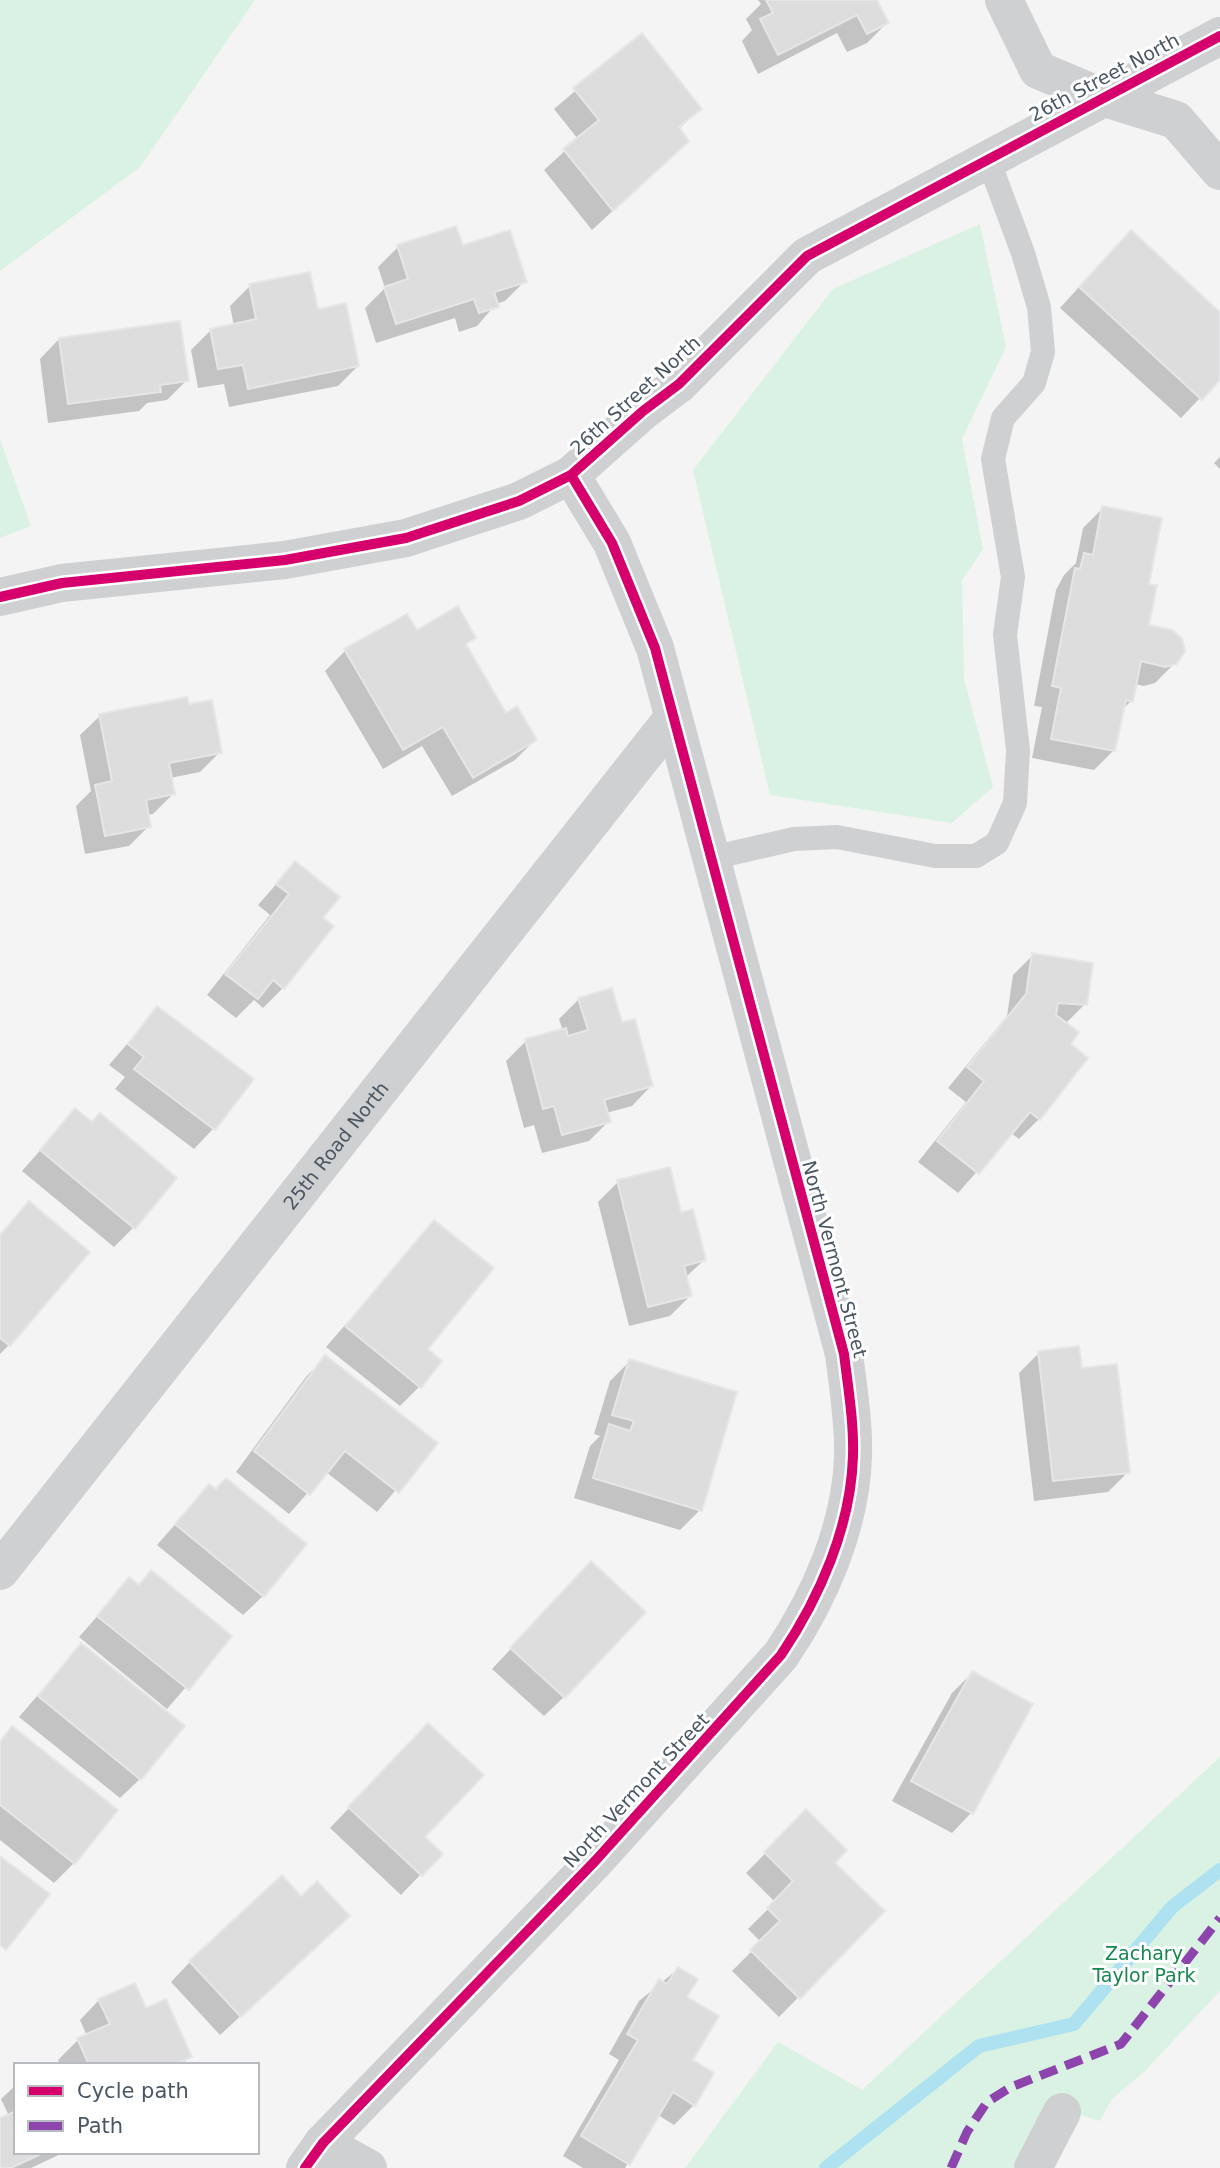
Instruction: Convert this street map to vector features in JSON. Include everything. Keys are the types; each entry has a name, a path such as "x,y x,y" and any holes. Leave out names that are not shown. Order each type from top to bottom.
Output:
{"street":[{"path":"1004,0 1038,70 1102,97 1175,120 1220,171"},
{"name":"26th Street North","path":"0,597 62,583 285,560 406,538 519,501 571,475 643,411 679,384 807,257 1220,36"},
{"name":"North Vermont Street","path":"314,2156 596,1860 753,1690 802,1624 834,1550 853,1457 844,1354 655,648 612,543 571,475"},
{"name":"25th Road North","path":"0,1572 673,718"},
{"path":"1033,2168 1062,2112"},
{"name":"North Vermont Street","path":"314,2156 368,2168"}],"lane":[{"path":"711,858 794,839 837,837 935,856 976,856 996,843 1014,803 1018,750 1005,635 1013,577 993,458 1003,418 1034,383 1043,352 1036,296 988,159"}],"green space":[{"path":"0,0 255,0 140,167 0,271"},
{"path":"980,224 1006,347 962,439 983,549 962,580 964,679 993,787 952,823 770,795 693,470 833,289"},
{"path":"0,439 31,526 0,538"},
{"name":"Zachary Taylor Park","path":"1220,1757 1220,1991 1144,2072 1112,2099 1100,2121 1060,2109 1013,2168 685,2168 778,2042 862,2090"}],"building":[{"path":"766,0 877,0 889,23 867,34 857,15 778,55 760,19 773,13"},
{"path":"642,33 702,109 679,127 689,141 613,211 563,149 599,120 573,88"},
{"path":"456,226 463,245 510,230 527,282 494,292 499,307 479,313 474,299 396,324 384,287 408,279 397,245"},
{"path":"1131,230 1220,312 1220,380 1202,400 1079,287"},
{"path":"310,272 318,309 346,303 359,366 248,389 243,365 218,369 210,329 256,319 249,284"},
{"path":"180,321 189,381 160,385 161,392 68,404 59,338"},
{"path":"1102,506 1162,518 1149,584 1157,585 1149,625 1172,630 1182,638 1185,651 1177,664 1165,667 1141,661 1133,702 1126,700 1115,751 1051,739 1061,688 1052,686 1075,568 1080,569 1084,553 1093,555"},
{"path":"458,606 476,638 466,644 506,713 517,706 537,740 473,778 443,727 403,750 344,649 407,614 417,630"},
{"path":"187,697 189,704 212,700 222,753 169,763 175,794 146,800 151,827 105,836 95,785 112,781 99,714"},
{"path":"295,861 340,897 323,918 334,926 284,989 273,980 258,999 225,974 289,894 276,884"},
{"path":"1032,953 1093,963 1087,1005 1058,1003 1056,1015 1079,1032 1071,1044 1088,1058 1040,1120 1030,1112 979,1174 937,1141 984,1081 967,1067 1026,994"},
{"path":"612,988 622,1022 635,1019 653,1086 604,1100 611,1122 562,1135 554,1106 543,1109 525,1039 566,1028 568,1036 588,1030 578,998"},
{"path":"157,1006 254,1079 215,1130 134,1069 144,1057 128,1044"},
{"path":"75,1108 92,1122 100,1113 177,1178 135,1229 40,1150"},
{"path":"670,1167 681,1212 693,1209 706,1260 684,1266 692,1296 648,1307 617,1180"},
{"path":"29,1201 90,1252 10,1346 0,1338 0,1235"},
{"path":"434,1220 494,1268 428,1349 442,1361 421,1388 345,1326"},
{"path":"1079,1346 1082,1368 1117,1364 1130,1473 1053,1481 1038,1351"},
{"path":"325,1355 438,1443 399,1493 345,1451 310,1495 254,1451"},
{"path":"629,1359 737,1392 702,1511 593,1478 609,1424 630,1431 634,1421 612,1415"},
{"path":"226,1478 307,1544 264,1597 175,1524 209,1484 216,1489"},
{"path":"591,1561 646,1612 565,1698 510,1648"},
{"path":"151,1570 232,1636 189,1690 97,1616 129,1577 139,1585"},
{"path":"81,1643 185,1726 141,1780 38,1696"},
{"path":"972,1671 1033,1704 973,1814 911,1781"},
{"path":"428,1723 484,1775 425,1837 443,1854 422,1876 348,1807"},
{"path":"12,1726 118,1810 75,1864 0,1805 0,1742"},
{"path":"806,1809 847,1850 835,1863 885,1911 800,1999 750,1950 780,1921 767,1908 793,1881 764,1852"},
{"path":"0,1856 50,1894 6,1950 0,1945"},
{"path":"282,1875 301,1896 317,1881 350,1916 241,2017 189,1961"},
{"path":"678,1967 698,1979 687,1997 719,2016 693,2060 714,2073 695,2106 673,2092 630,2165 581,2136 638,2040 627,2034 659,1979 667,1984"},
{"path":"135,1983 146,2008 166,1999 192,2057 178,2063 88,2063 77,2038 110,2024 98,1999"},
{"path":"14,2112 14,2154 41,2154 11,2168 0,2168 0,2118"}],"waterway":[{"path":"826,2168 979,2046 1074,2024 1172,1907 1220,1870"}],"marked path":[{"path":"951,2168 967,2132 987,2102 1011,2087 1121,2044 1220,1918"}],"cycle path":[{"path":"0,597 62,583 285,560 406,538 519,501 571,475 643,411 679,384 807,256 1220,36"},
{"path":"305,2168 323,2143 596,1860 781,1655 808,1609 831,1560 840,1534 851,1482 853,1430 844,1354 655,648 612,543 571,475"}]}
